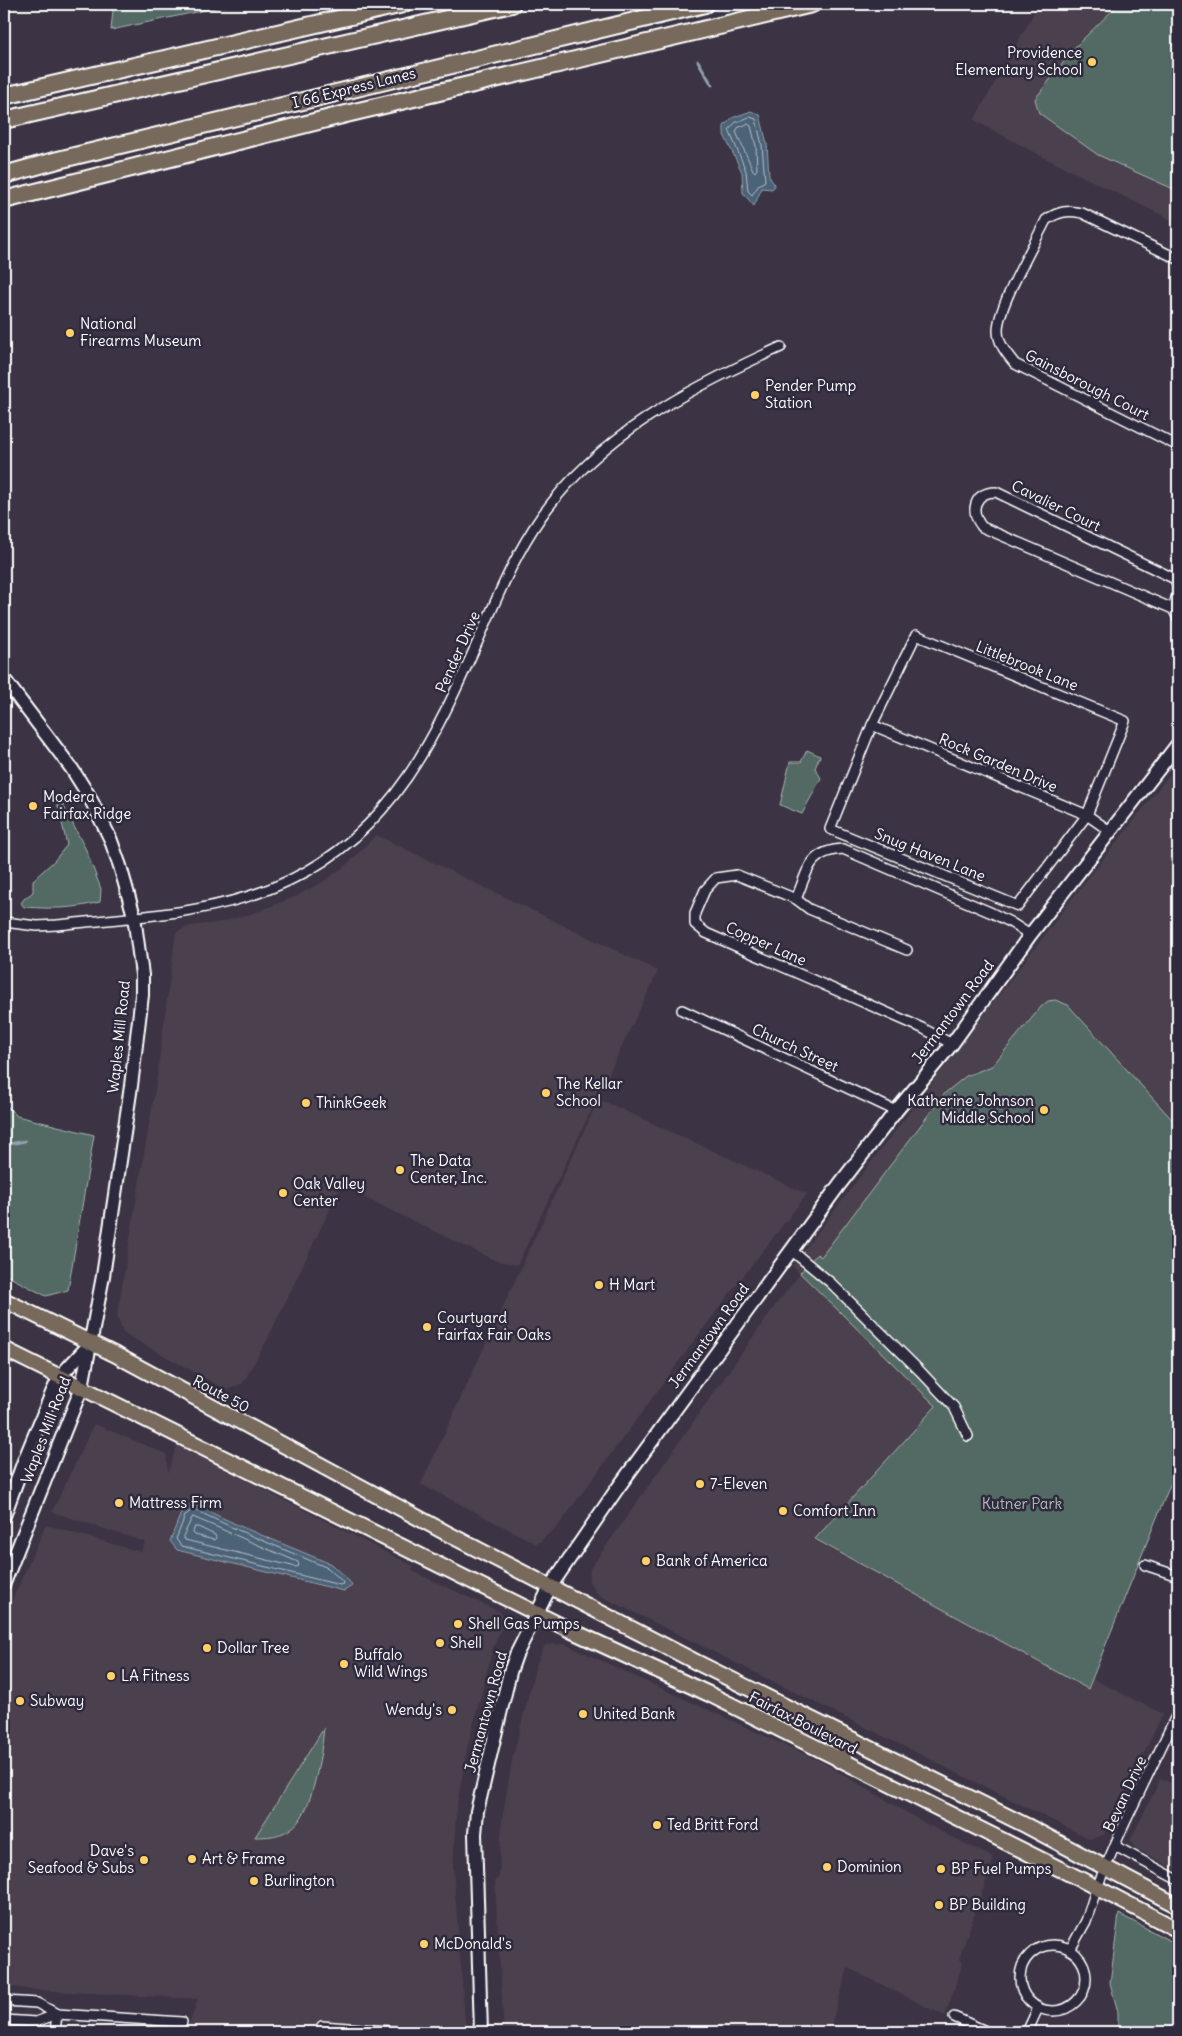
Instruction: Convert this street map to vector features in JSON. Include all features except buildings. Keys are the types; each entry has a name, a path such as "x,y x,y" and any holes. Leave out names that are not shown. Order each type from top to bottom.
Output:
{"highway":[{"path":"4,96 402,4"},
{"path":"4,120 512,4"},
{"name":"I 66 Express Lanes","path":"4,175 67,157 704,4"},
{"path":"4,200 346,114 812,4"}],"main road":[{"name":"Waples Mill Road","path":"4,679 55,745 89,796 110,838 134,916 142,975 142,995 131,1086 91,1343 82,1387 4,1583"},
{"name":"Jermantown Road","path":"481,2032 474,1855 477,1811 510,1672 550,1587 616,1489 791,1250 896,1111 952,1044 1030,935 1178,744"},
{"name":"Route 50","path":"4,1300 91,1343 421,1520"},
{"name":"Waples Mill Road","path":"4,1516 24,1460 60,1376 91,1343"},
{"path":"4,1348 82,1387"},
{"name":"Fairfax Boulevard","path":"82,1387 570,1630 683,1682 1097,1887 1178,1930"},
{"name":"Fairfax Boulevard","path":"421,1520 698,1663 1105,1866 1178,1906"},
{"path":"683,1682 698,1663"},
{"path":"839,1760 854,1740"}],"street":[{"name":"Gainsborough Court","path":"1178,259 1082,213 1068,210 1056,213 1046,220 1001,312 998,331 1002,348 1015,364 1178,446"},
{"name":"Pender Drive","path":"4,922 37,926 57,925 199,909 250,896 291,880 312,869 356,837 384,809 421,758 448,710 508,575 541,518 566,487 602,450 647,416 685,394 781,347"},
{"name":"Cavalier Court","path":"996,492 1175,579 1178,585 1178,593 1173,609 982,527 976,519 974,505 980,496 996,492"},
{"path":"1173,609 1178,618"},
{"name":"Littlebrook Lane","path":"872,725 916,635 1126,721 1087,815"},
{"name":"Snug Haven Lane","path":"872,725 830,829 1018,906 1087,815"},
{"name":"Rock Garden Drive","path":"872,725 1087,815 1111,832"},
{"path":"796,899 814,857 829,850 843,849 992,913 1030,935"},
{"name":"Copper Lane","path":"907,950 809,909 796,899 737,875 716,878 705,890 695,913 695,924 706,932 922,1028 952,1044"},
{"name":"Church Street","path":"682,1010 896,1111"},
{"path":"791,1250 831,1283 920,1370 954,1407 968,1436"},
{"path":"1145,1565 1178,1576"},
{"name":"Bevan Drive","path":"1070,1950 1086,1921 1105,1866 1178,1712"},
{"path":"1115,1846 1178,1880"},
{"path":"1045,1946 1060,1946 1070,1950 1079,1957 1084,1967 1086,1978 1084,1989 1079,1998 1070,2006 1060,2010 1038,2008 1029,2001 1023,1992 1020,1972 1024,1962 1031,1954 1045,1946"},
{"path":"4,2001 38,2003 58,2014"},
{"path":"1027,2032 1038,2008"},
{"path":"55,2032 58,2014"},
{"path":"4,2020 36,2022 58,2014 182,2022"},
{"path":"954,2017 988,2032"},
{"path":"322,2026 401,2032"}],"shaded area":[{"name":"Providence Elementary School","path":"1039,4 1178,4 1178,223 1047,159 974,120"},
{"path":"1178,764 1178,1163 814,1540 1163,1714 1104,1835 1090,1839 599,1595 589,1582 590,1569 772,1310 800,1274 792,1266 1079,890"},
{"path":"376,835 658,971 517,1265 494,1260 341,1186 267,1340 243,1383 227,1390 123,1333 117,1316 156,1083 176,932 191,926 222,922 254,913 297,896 341,869"},
{"path":"599,1099 807,1194 717,1310 558,1526 537,1544 421,1484"},
{"path":"94,1424 166,1454 168,1472 177,1445 413,1566 412,1571 500,1612 505,1619 493,1648 467,1749 456,1811 453,1868 466,2032 186,2032 198,1999 36,1990 4,1986 4,1618 46,1525 141,1552 145,1542 52,1512"},
{"path":"565,1644 824,1763 926,1824 994,1858 959,1959 963,1962 945,2016 848,1968 829,2032 504,2032 495,1882 499,1877 502,1820 512,1761 536,1665 545,1645"},
{"path":"1161,1778 1178,1787 1178,1871 1134,1847 1131,1839"}],"green space":[{"path":"105,4 234,4 111,30 113,10"},
{"path":"1119,4 1178,4 1178,191 1098,155 1039,113 1035,99 1077,45"},
{"path":"807,750 820,756 815,768 821,778 802,814 780,805 790,762 801,762"},
{"path":"60,799 86,850 101,889 100,902 62,908 24,907 21,903 33,892 33,880 54,861 67,845 57,801"},
{"name":"Kutner Park","path":"1055,1000 1068,1005 1178,1126 1178,1465 1088,1689 815,1539 936,1406 800,1273 817,1254 821,1257 945,1093 966,1076 992,1066 1041,1007 1048,1001"},
{"path":"4,1103 17,1116 94,1135 68,1290 46,1296 4,1274"},
{"path":"324,1728 314,1785 306,1808 296,1825 280,1834 255,1837"},
{"path":"1119,1914 1178,1945 1178,2032 1118,2032 1118,2012 1110,1983"}],"water":[{"path":"751,111 760,115 767,144 769,176 775,186 772,189 762,188 754,206 743,193 742,172 724,135 724,126 732,118"},
{"path":"191,1503 242,1527 331,1564 352,1586 344,1591 177,1550 170,1541 181,1513"}],"waterway":[{"path":"698,61 712,85"},
{"path":"4,1145 25,1141"}],"place":[{"name":"Providence Elementary School","path":"1092,62"},
{"name":"National Firearms Museum","path":"70,333"},
{"name":"Pender Pump Station","path":"755,395"},
{"name":"Modera Fairfax Ridge","path":"33,806"},
{"name":"The Kellar School","path":"546,1093"},
{"name":"ThinkGeek","path":"306,1103"},
{"name":"Katherine Johnson Middle School","path":"1044,1110"},
{"name":"The Data Center, Inc.","path":"400,1170"},
{"name":"Oak Valley Center","path":"283,1193"},
{"name":"H Mart","path":"599,1285"},
{"name":"Courtyard Fairfax Fair Oaks","path":"427,1327"},
{"name":"7-Eleven","path":"700,1484"},
{"name":"Mattress Firm","path":"119,1503"},
{"name":"Comfort Inn","path":"783,1511"},
{"name":"Bank of America","path":"646,1561"},
{"name":"Shell Gas Pumps","path":"458,1624"},
{"name":"Shell","path":"440,1643"},
{"name":"Dollar Tree","path":"207,1648"},
{"name":"Buffalo Wild Wings","path":"344,1664"},
{"name":"LA Fitness","path":"111,1676"},
{"name":"Subway","path":"20,1701"},
{"name":"Wendy's","path":"452,1710"},
{"name":"United Bank","path":"583,1714"},
{"name":"Ted Britt Ford","path":"657,1825"},
{"name":"Art & Frame","path":"192,1859"},
{"name":"Dave's Seafood & Subs","path":"144,1860"},
{"name":"Dominion","path":"827,1867"},
{"name":"BP Fuel Pumps","path":"941,1869"},
{"name":"Burlington","path":"254,1881"},
{"name":"BP Building","path":"939,1905"},
{"name":"McDonald's","path":"424,1944"}]}
